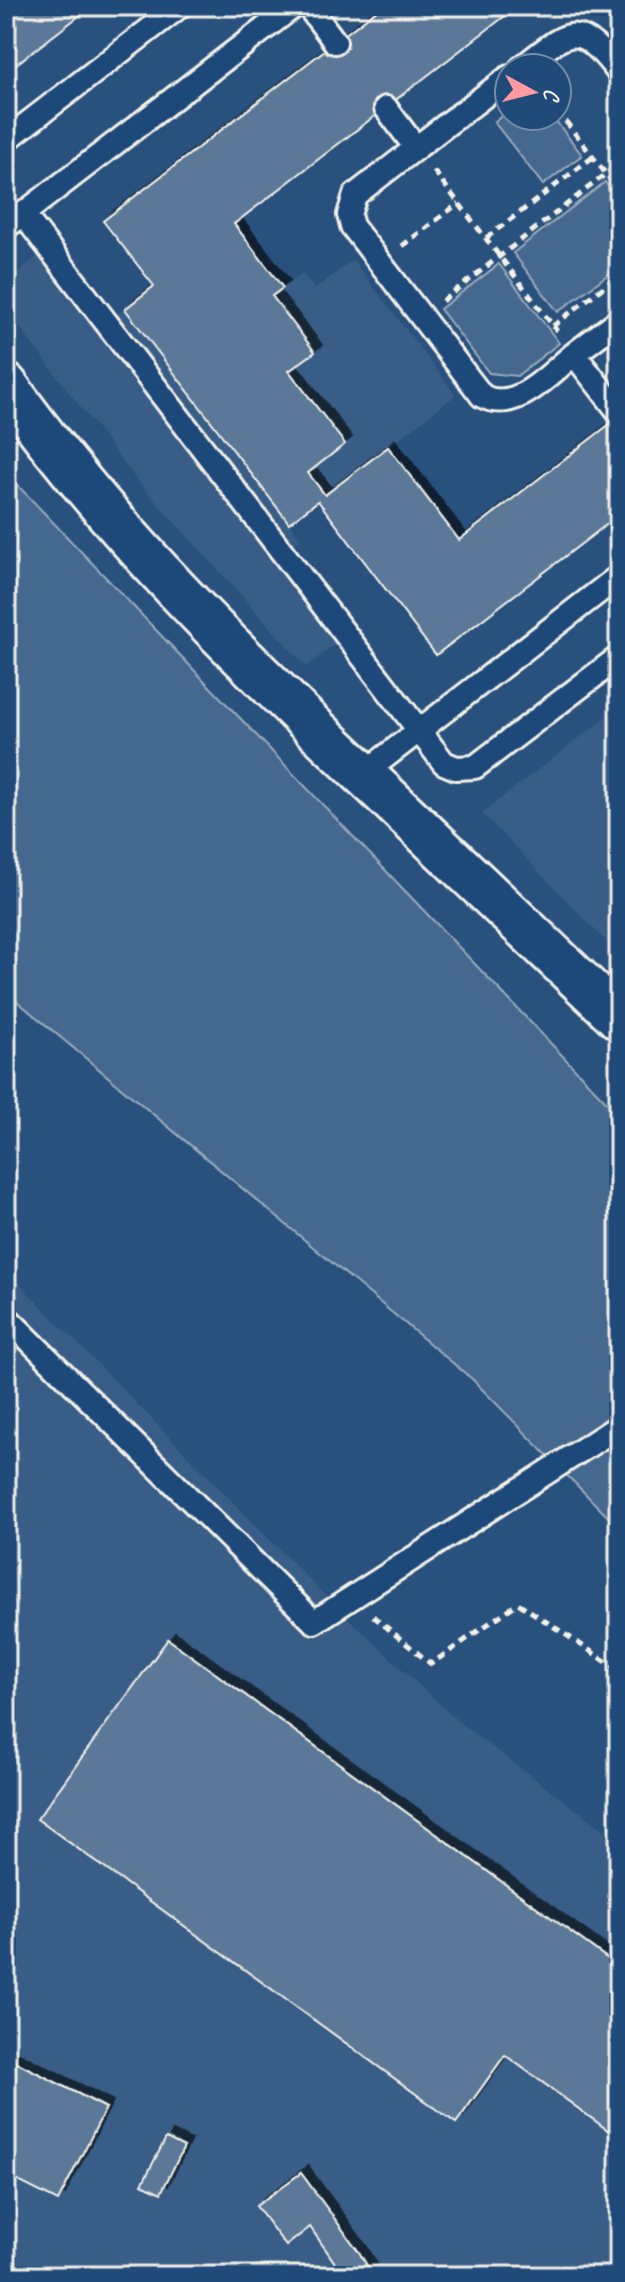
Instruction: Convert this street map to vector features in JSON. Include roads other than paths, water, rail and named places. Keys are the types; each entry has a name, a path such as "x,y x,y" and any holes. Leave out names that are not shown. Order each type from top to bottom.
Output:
{"street":[{"path":"6,385 38,430 137,550 260,680 619,1018"}],"lane":[{"path":"6,140 180,6"},
{"path":"294,6 14,221 444,763 456,768 475,767 619,657"},
{"path":"308,6 335,42"},
{"path":"541,52 558,39 574,34 597,44 619,73"},
{"path":"493,89 355,195 350,205 352,226 482,396 494,403 518,398 619,320"},
{"path":"386,108 416,148"},
{"path":"574,354 619,412"},
{"path":"363,774 619,576"},
{"path":"6,1317 314,1622 619,1426"}]}
